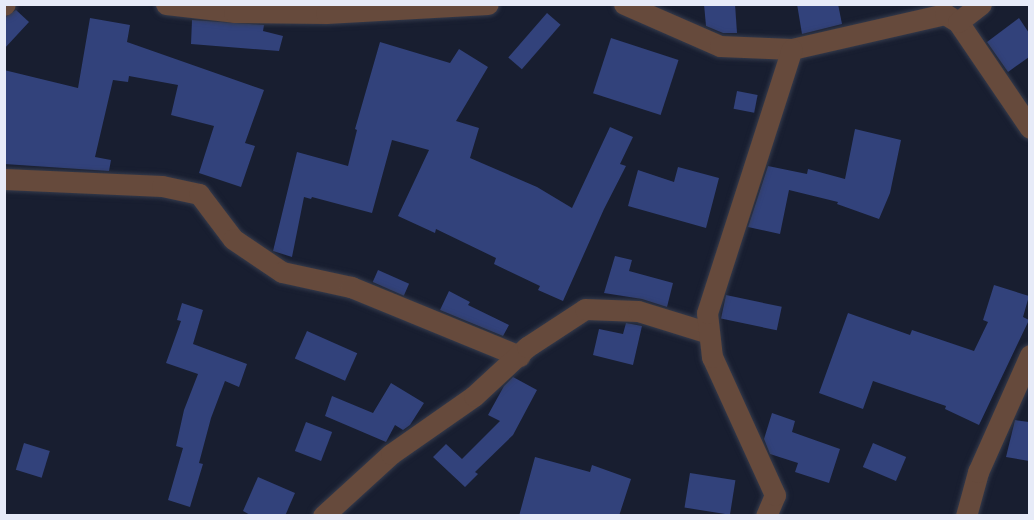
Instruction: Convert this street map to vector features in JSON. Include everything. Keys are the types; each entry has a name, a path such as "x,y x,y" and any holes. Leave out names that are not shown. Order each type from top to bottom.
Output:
{"street":[{"path":"166,4 234,12 315,13 488,4"},
{"path":"624,4 720,46 792,48 945,14 958,22 1029,128"},
{"path":"958,22 981,4"},
{"path":"766,516 775,495 712,357 707,313 792,48"},
{"path":"4,179 162,186 199,194 233,239 282,272 351,287 519,356"},
{"path":"323,516 391,454 474,396 519,356 585,309 638,311 709,333"},
{"path":"966,516 978,472 1029,356"}],"building":[{"path":"704,4 735,4 737,33 723,33 706,26"},
{"path":"797,4 838,4 842,24 802,34"},
{"path":"16,10 29,22 4,49 4,18"},
{"path":"547,13 561,25 522,69 508,58"},
{"path":"90,18 130,25 127,42 264,90 245,143 255,146 241,187 199,173 214,126 171,115 178,85 129,76 128,82 113,80 95,157 111,160 109,171 4,164 4,70 78,88"},
{"path":"1019,18 1029,33 1029,57 1008,72 987,42"},
{"path":"192,20 264,25 263,31 283,36 279,51 191,44"},
{"path":"611,38 679,60 661,115 593,93"},
{"path":"380,42 450,63 459,49 488,67 456,121 479,128 470,158 537,187 572,208 610,127 633,137 620,164 626,166 563,301 538,290 540,286 494,264 496,258 436,229 435,233 398,216 429,150 392,140 372,213 312,197 311,199 304,197 292,257 273,251 297,152 348,166 357,130 355,129"},
{"path":"737,91 758,95 754,113 734,109"},
{"path":"855,129 901,140 890,193 879,219 837,204 838,202 789,190 780,234 748,227 768,166 807,174 808,169 845,179"},
{"path":"678,167 719,178 706,228 628,206 638,170 674,182"},
{"path":"615,256 632,260 629,271 673,283 667,307 642,299 604,293"},
{"path":"378,270 409,284 404,296 373,282"},
{"path":"994,285 1029,296 1023,317 1029,320 979,425 945,409 946,406 873,381 863,409 819,393 848,313 910,335 912,330 974,351 988,322 983,320"},
{"path":"449,291 470,302 468,305 509,325 503,336 440,310"},
{"path":"726,295 782,307 777,330 721,318"},
{"path":"182,303 203,310 193,344 247,364 239,387 225,381 211,418 199,463 203,464 190,507 168,500 183,448 176,446 184,410 198,374 166,363 181,321 177,320"},
{"path":"626,323 642,326 633,365 593,355 599,329 623,334"},
{"path":"307,331 357,353 345,381 295,358"},
{"path":"513,377 537,390 513,435 475,472 478,474 465,487 433,457 446,444 462,459 500,421 488,415 504,386"},
{"path":"391,383 424,403 410,425 403,430 395,425 386,442 325,416 332,396 373,413"},
{"path":"772,413 795,421 792,432 840,449 829,483 795,472 798,463 770,454 764,439"},
{"path":"1015,420 1029,422 1029,461 1006,457"},
{"path":"306,422 332,432 321,461 295,451"},
{"path":"24,443 50,451 42,478 16,470"},
{"path":"873,443 906,457 896,481 863,467"},
{"path":"535,457 590,472 592,465 631,479 619,516 519,516"},
{"path":"690,473 735,480 730,515 685,508"},
{"path":"258,477 295,493 285,516 252,516 243,511"}]}
